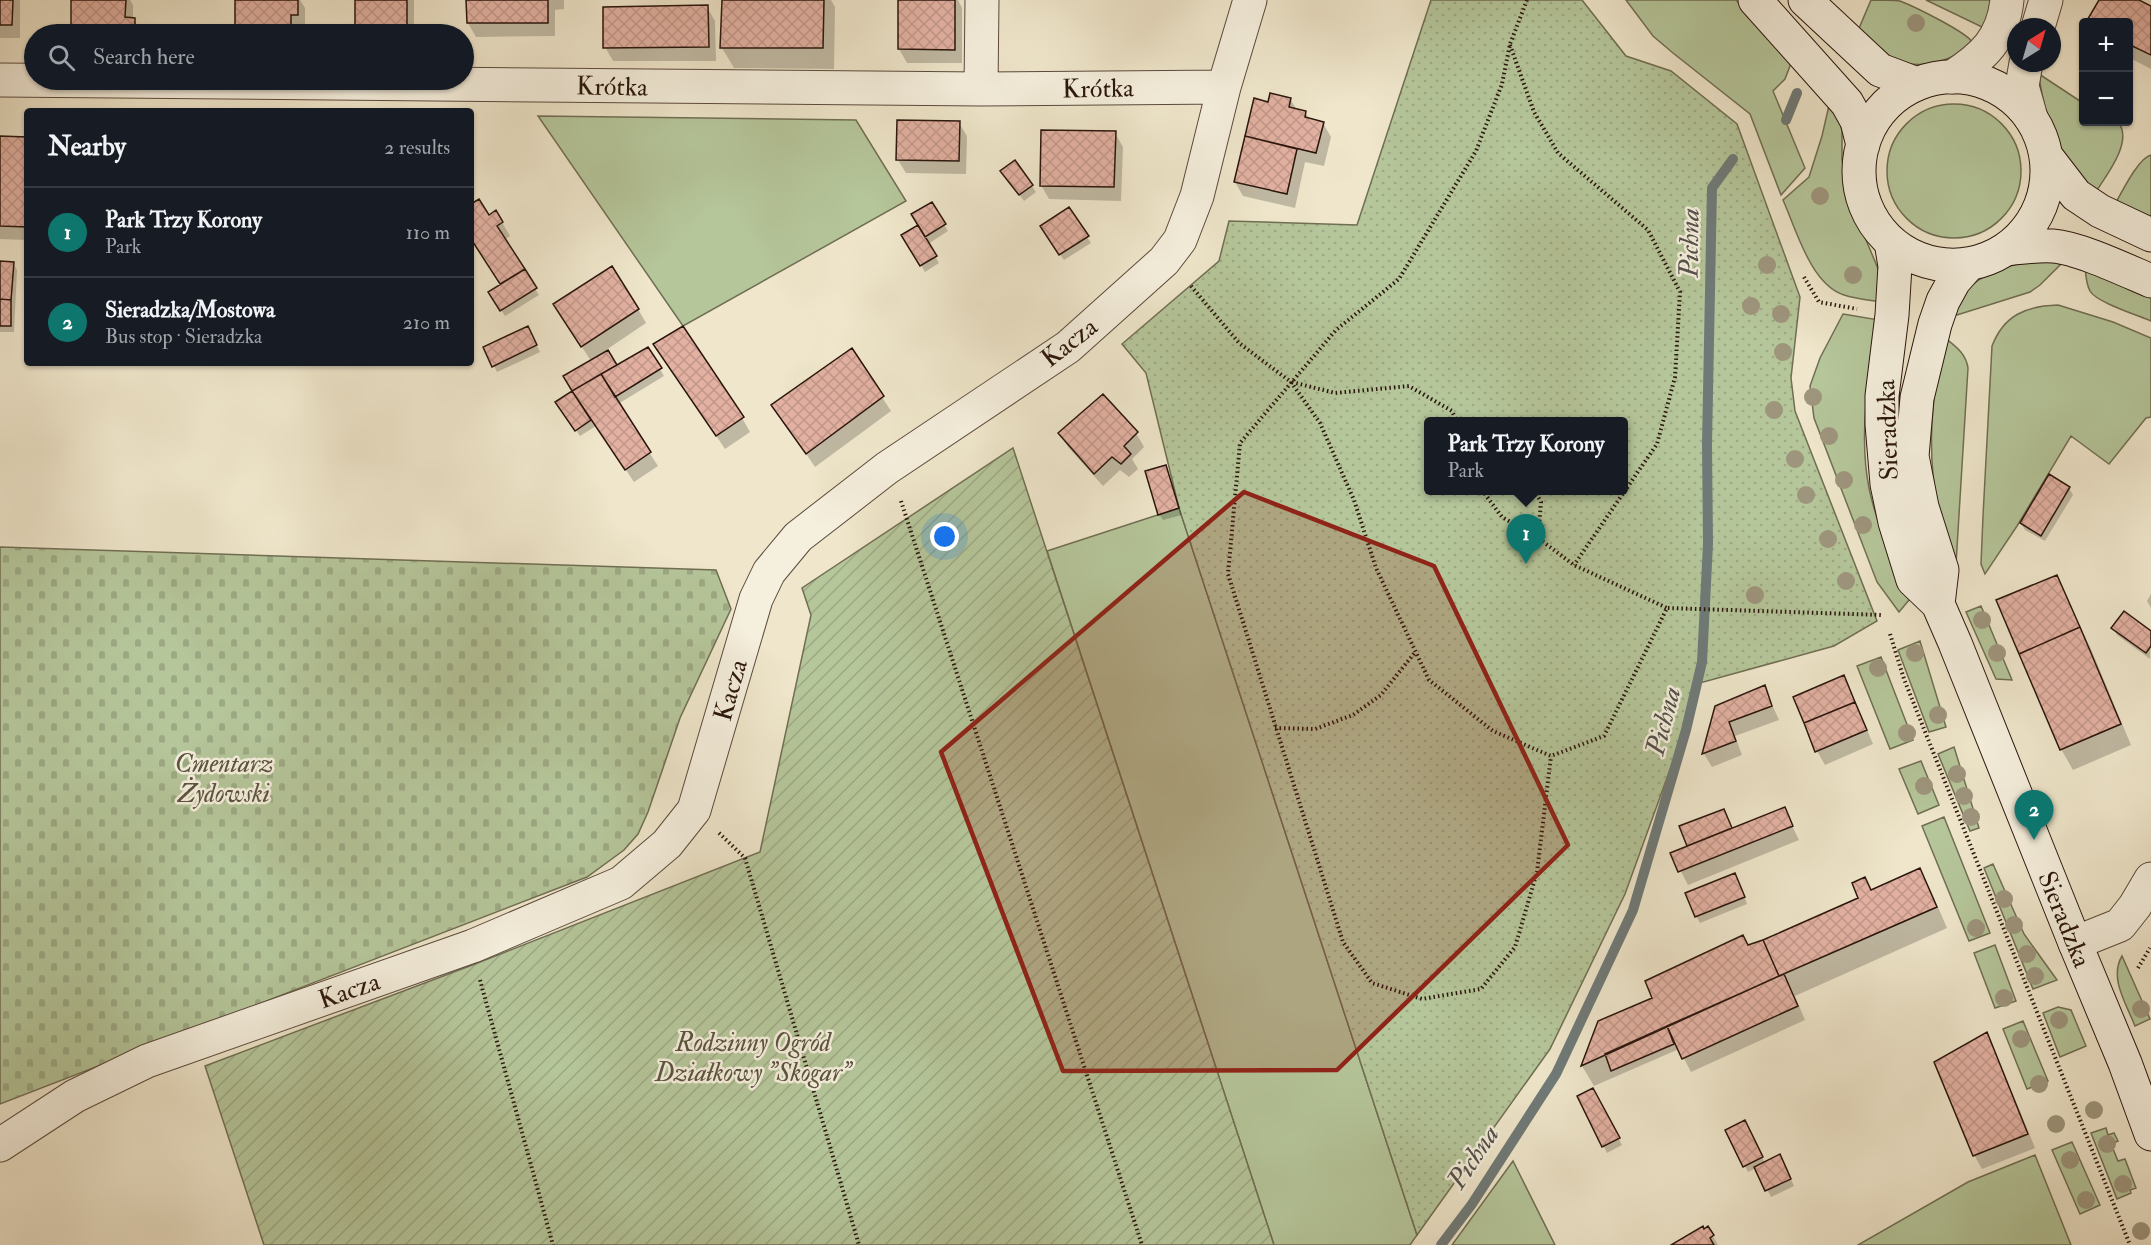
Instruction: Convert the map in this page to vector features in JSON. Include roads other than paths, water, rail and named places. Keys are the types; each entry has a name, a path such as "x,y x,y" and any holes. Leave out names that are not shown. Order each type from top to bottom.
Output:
{"street":[{"path":"981,89 982,0"},
{"name":"Kacza","path":"0,1145 75,1096 147,1060 473,946 621,883 667,844 694,810 756,599 782,554 798,537 887,468 1068,347 1164,261 1180,240 1197,196 1224,87 1250,0"},
{"path":"1755,0 1847,103 1857,121 1863,145"},
{"path":"1805,0 1880,70 1917,84"},
{"path":"1952,77 1976,61 1994,42 2002,23 2007,0"},
{"path":"2041,18 2046,0"},
{"path":"2024,72 2022,86 2031,118 2046,156 2047,178 2043,199 2035,218 2022,236 2006,249 1988,259 1969,264 1944,264 1920,259 1904,252 1891,242 1874,222 1862,198 1859,171 1863,145 1871,125 1883,108 1899,94 1917,84 1952,77 1974,80 1996,88 2015,100 2031,118"},
{"name":"Krótka","path":"0,80 24,80"},
{"name":"Krótka","path":"474,84 981,89 1224,87"},
{"path":"2046,156 2076,195 2100,211 2151,235"},
{"name":"Sieradzka","path":"1891,242 1895,267 1892,315 1882,396 1882,424 1887,484 1895,522 1913,580 1938,604 2125,1063 2151,1134"},
{"path":"2006,249 2055,246 2151,280"},
{"name":"Sieradzka","path":"1938,604 1942,570 1922,507 1912,456 1917,398 1943,301 1954,281 1969,264"},
{"path":"2075,943 2120,925 2135,906 2151,879"}],"waterway":[{"name":"Pichna","path":"1786,120 1797,93"},
{"name":"Pichna","path":"1441,1245 1472,1204 1556,1074 1633,910 1686,730 1702,662 1708,544 1707,444 1712,188 1733,159"}],"place":[{"name":"Park Trzy Korony","path":"1526,564"},
{"name":"Sieradzka/Mostowa","path":"2034,840"}],"park label":[{"name":"Cmentarz Żydowski","path":"224,778"},
{"name":"Rodzinny Ogród Działkowy \"Skogar\"","path":"753,1057"}]}
